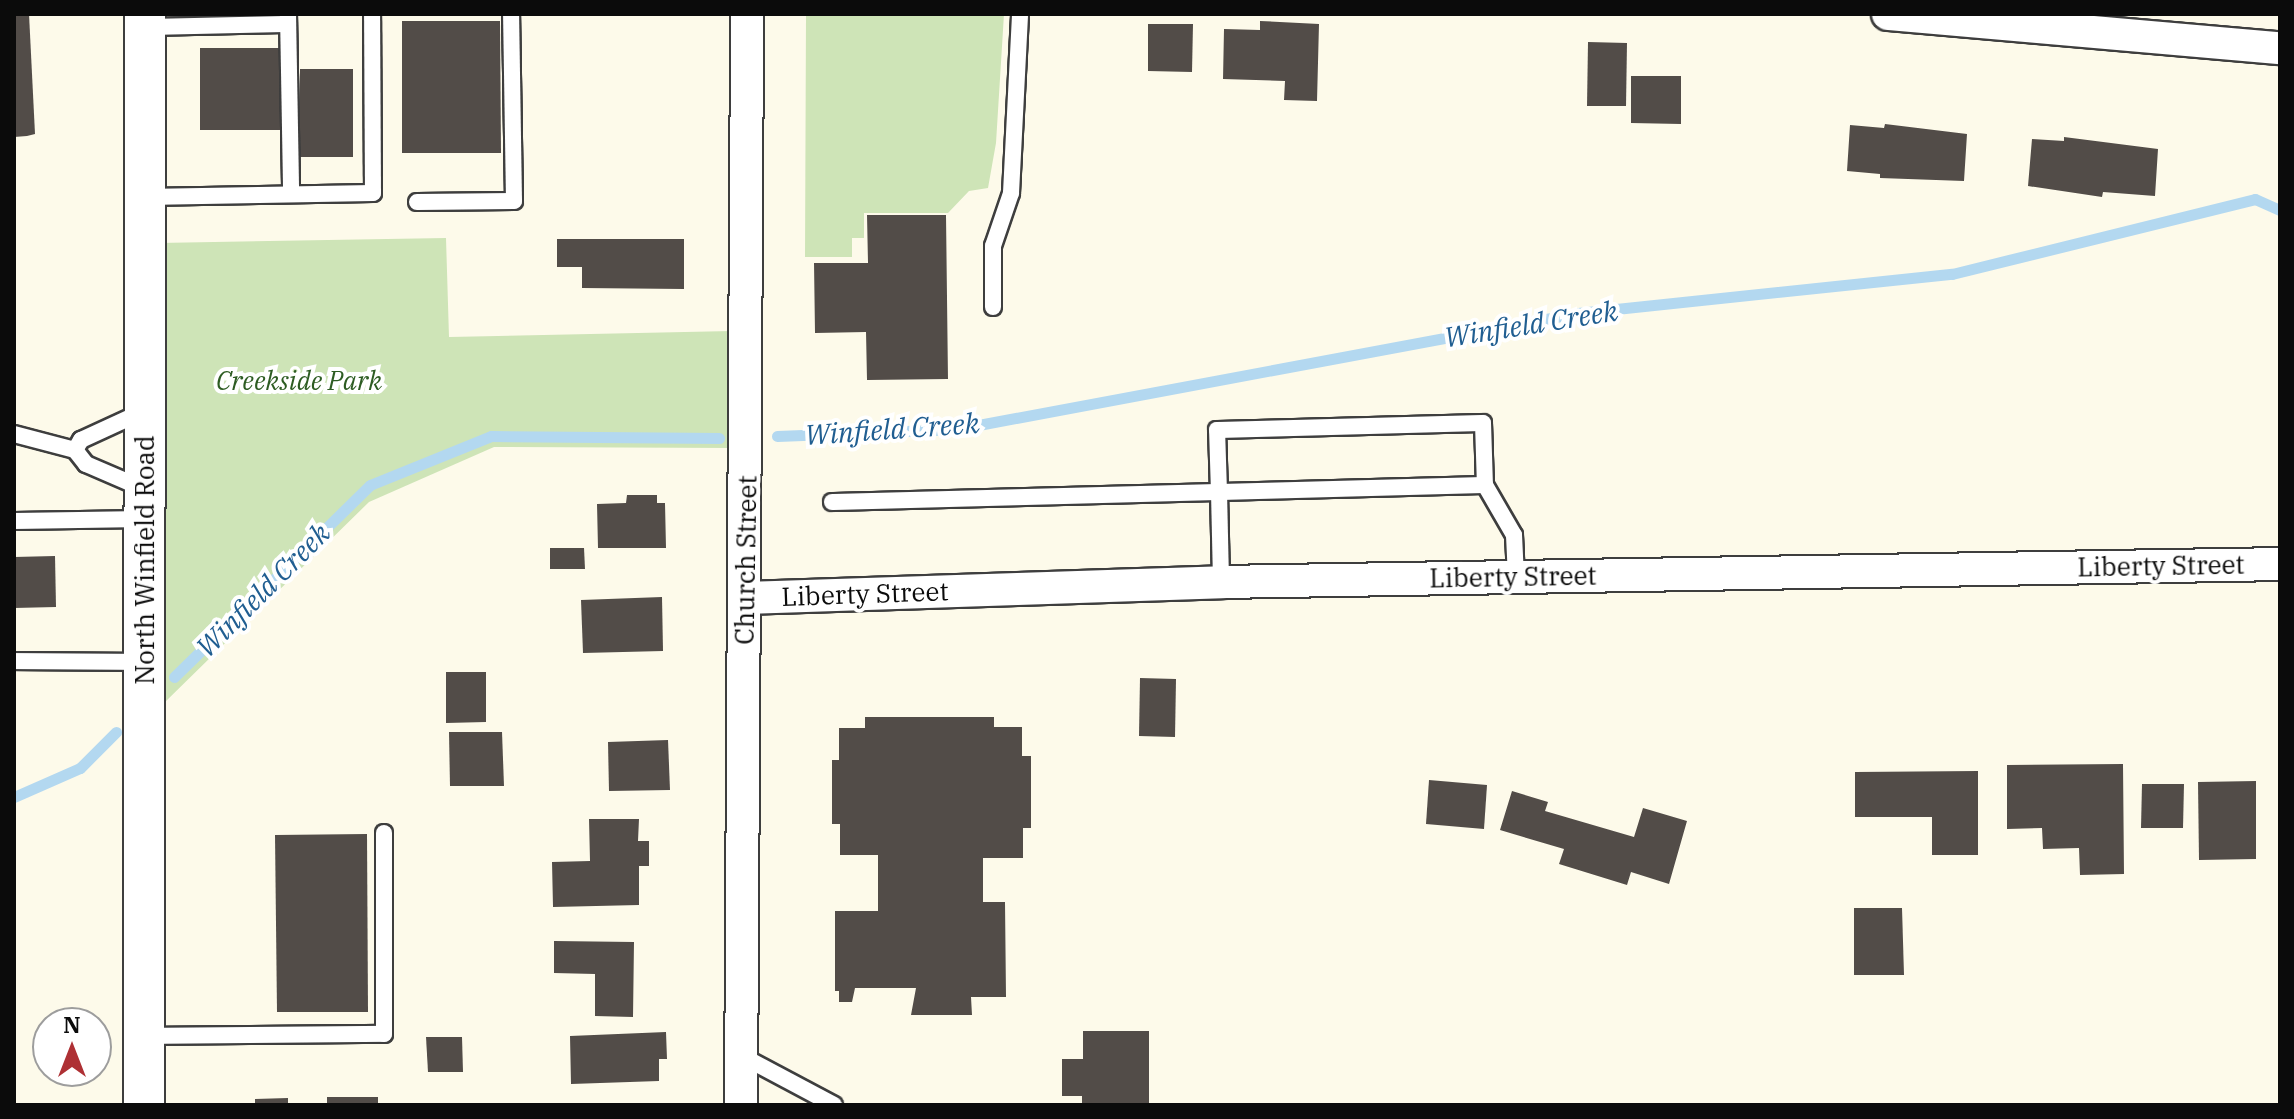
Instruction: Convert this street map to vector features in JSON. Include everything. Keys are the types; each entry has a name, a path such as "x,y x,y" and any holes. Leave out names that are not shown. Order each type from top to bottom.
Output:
{"street":[{"name":"Church Street","path":"741,1105 747,14"},
{"path":"1888,14 2280,48"},
{"name":"North Winfield Road","path":"144,1105 145,20"},
{"name":"Liberty Street","path":"746,598 1221,582 2280,564"}],"lane":[{"path":"145,197 373,193 372,14"},
{"path":"417,202 514,201 511,14"},
{"path":"993,307 993,246 1011,193 1020,14"},
{"path":"145,20 288,19 291,194"},
{"path":"75,450 81,440 145,410"},
{"path":"1221,582 1217,430 1483,423 1485,485 1514,535 1516,577"},
{"path":"14,434 75,450 86,464 145,504"},
{"path":"832,502 1485,485"},
{"path":"14,521 145,504"},
{"path":"14,661 145,662"},
{"path":"144,1036 384,1034 384,833"},
{"path":"742,1056 834,1105"}],"green space":[{"path":"806,14 1004,14 996,143 988,188 969,191 948,213 864,213 864,238 852,238 852,257 805,257"},
{"name":"Creekside Park","path":"446,238 449,337 732,331 734,448 494,447 369,502 162,705 158,243"}],"building":[{"path":"14,14 29,14 35,134 14,137"},
{"path":"402,21 500,21 501,153 402,153"},
{"path":"1260,21 1319,24 1317,101 1284,100 1285,81 1223,79 1224,29 1260,30"},
{"path":"1148,24 1193,24 1192,72 1148,71"},
{"path":"1588,42 1627,43 1626,106 1587,106"},
{"path":"200,48 282,48 281,130 200,130"},
{"path":"300,69 353,69 353,157 300,157"},
{"path":"1631,76 1681,76 1681,124 1631,123"},
{"path":"1885,124 1967,134 1964,181 1880,178 1880,174 1847,171 1850,125 1884,128"},
{"path":"2064,137 2158,149 2155,196 2103,192 2102,197 2028,186 2032,139 2064,141"},
{"path":"867,215 946,215 948,379 867,380 866,332 815,333 814,263 868,263"},
{"path":"557,239 684,239 684,289 582,288 582,267 557,267"},
{"path":"627,495 657,495 657,503 665,503 666,548 598,548 597,504 626,503"},
{"path":"550,548 584,548 585,569 550,569"},
{"path":"55,556 56,607 14,608 14,557"},
{"path":"662,597 663,651 583,653 581,600"},
{"path":"446,672 486,672 486,722 446,723"},
{"path":"1140,678 1176,679 1175,737 1139,736"},
{"path":"865,717 994,717 994,727 1022,727 1022,756 1031,756 1031,828 1023,828 1023,858 983,858 983,902 1005,902 1006,997 971,997 972,1015 911,1015 916,988 855,988 852,1002 839,1002 839,991 835,991 835,911 878,911 878,855 840,855 840,824 832,824 832,760 839,760 839,728 865,728"},
{"path":"449,732 502,732 504,786 450,786"},
{"path":"668,740 670,790 609,791 608,742"},
{"path":"2123,764 2124,874 2080,875 2079,848 2043,849 2042,828 2007,829 2007,765"},
{"path":"1978,771 1978,855 1932,855 1932,817 1855,817 1855,772"},
{"path":"1429,780 1487,785 1484,829 1426,824"},
{"path":"2256,781 2256,859 2199,860 2198,782"},
{"path":"2142,784 2184,784 2183,828 2141,828"},
{"path":"1512,791 1548,802 1545,811 1634,837 1643,808 1687,821 1669,884 1631,872 1627,885 1559,864 1564,849 1500,830"},
{"path":"589,819 639,819 638,841 649,841 649,866 639,866 639,905 553,907 552,862 590,861"},
{"path":"367,834 368,1012 277,1012 275,835"},
{"path":"1854,908 1902,908 1904,975 1854,975"},
{"path":"554,941 634,942 633,1017 595,1016 595,974 554,973"},
{"path":"1083,1031 1149,1031 1149,1105 1082,1105 1082,1096 1062,1096 1062,1059 1083,1059"},
{"path":"666,1032 667,1059 659,1059 659,1081 571,1084 570,1036"},
{"path":"426,1037 462,1037 463,1072 428,1072"},
{"path":"327,1097 378,1097 378,1105 327,1105"},
{"path":"288,1098 288,1105 255,1105 255,1099"}],"waterway":[{"name":"Winfield Creek","path":"777,436 957,429 1578,313 1952,274 2255,199 2280,210"},
{"name":"Winfield Creek","path":"174,677 370,485 491,436 719,438"},
{"name":"Winfield Creek","path":"14,797 80,768 116,732"}]}
